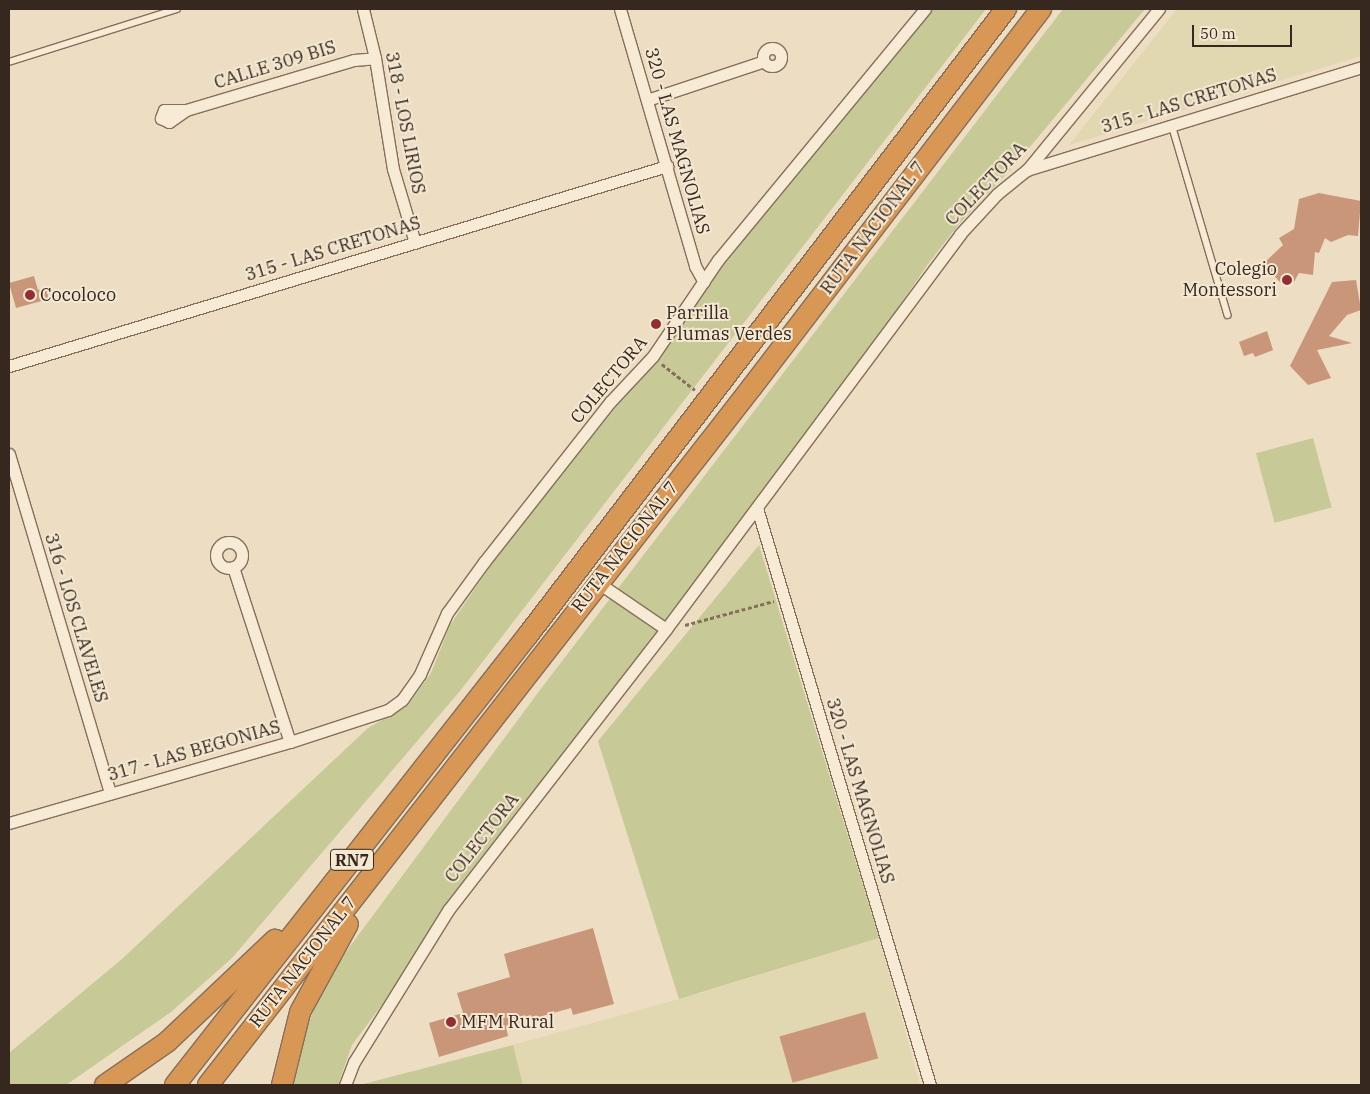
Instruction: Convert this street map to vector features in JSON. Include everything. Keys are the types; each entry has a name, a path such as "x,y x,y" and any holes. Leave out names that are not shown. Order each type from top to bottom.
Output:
{"highway":[{"name":"RUTA NACIONAL 7","path":"175,1085 528,635 1006,9"},
{"name":"RUTA NACIONAL 7","path":"208,1085 597,582 752,387 1041,9"},
{"path":"282,1085 300,1012 334,944 392,848"},
{"path":"105,1085 167,1042 204,1011 343,870"}],"street":[{"name":"318 - LOS LIRIOS","path":"363,9 375,58 393,169 415,243"},
{"name":"320 - LAS MAGNOLIAS","path":"620,9 695,266 704,282"},
{"name":"COLECTORA","path":"388,710 413,688 447,613 484,562 610,402 653,356 718,260 925,9"},
{"name":"COLECTORA","path":"346,1084 354,1062 432,933 666,629 960,234 997,194 1027,170 1159,9"},
{"name":"CALLE 309 BIS","path":"186,110 354,60 375,58"},
{"path":"647,100 764,61"},
{"name":"315 - LAS CRETONAS","path":"1027,170 1361,67"},
{"name":"315 - LAS CRETONAS","path":"9,366 667,166"},
{"name":"316 - LOS CLAVELES","path":"9,454 110,793"},
{"name":"320 - LAS MAGNOLIAS","path":"757,508 930,1085"},
{"path":"233,567 290,742"},
{"path":"597,582 666,629"},
{"name":"317 - LAS BEGONIAS","path":"9,823 290,742 388,710"}],"lane":[{"path":"9,62 177,9"},
{"path":"1172,125 1228,315"}],"path":[{"path":"653,356 707,399"},
{"path":"666,629 784,598"}],"shaded area":[{"path":"1177,9 1361,9 1361,56 1069,145"},
{"path":"879,938 920,1085 523,1085 513,1045 701,993"}],"green space":[{"path":"932,9 986,9 460,691 232,958 171,1012 66,1085 9,1085 9,1053 122,959 368,728 408,705 431,673 450,625 502,549 692,312 728,253"},
{"path":"1063,9 1145,9 1015,165 959,224 928,264 852,376 352,1045 338,1085 291,1085 294,1058 328,976 546,682"},
{"path":"1313,438 1332,508 1275,523 1256,453"},
{"path":"759,545 879,938 679,999 598,741"},
{"path":"513,1045 523,1085 360,1085"}],"building":[{"path":"1319,193 1361,201 1358,236 1348,235 1331,242 1325,238 1319,253 1315,252 1313,275 1299,273 1294,282 1281,283 1263,264 1283,245 1279,238 1294,229 1299,199"},
{"name":"Cocoloco","path":"34,276 38,290 46,288 49,299 16,308 9,283"},
{"path":"1356,280 1361,310 1347,315 1329,336 1352,343 1317,350 1331,378 1308,385 1290,366 1332,282"},
{"path":"1267,331 1273,350 1255,357 1253,353 1244,356 1239,342"},
{"path":"593,928 614,1004 573,1015 571,1008 506,1026 508,1036 439,1057 429,1023 463,1013 457,993 510,977 504,954"},
{"path":"865,1012 878,1058 793,1083 779,1037"}],"place":[{"name":"Colegio Montessori","path":"1287,280"},
{"name":"Cocoloco","path":"30,295"},
{"name":"Parrilla Plumas Verdes","path":"656,324"},
{"name":"MFM Rural","path":"451,1022"}]}
